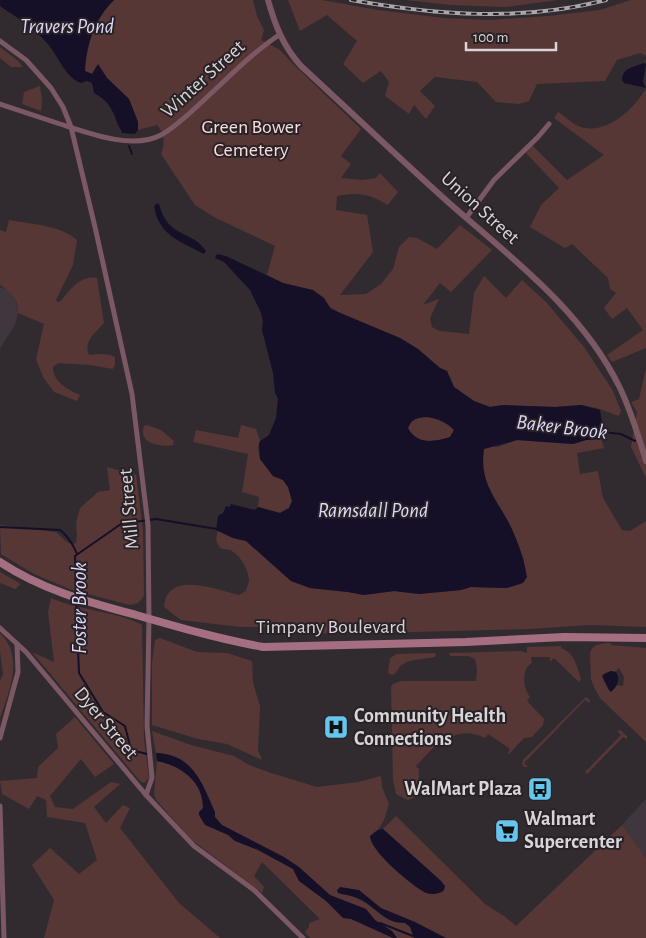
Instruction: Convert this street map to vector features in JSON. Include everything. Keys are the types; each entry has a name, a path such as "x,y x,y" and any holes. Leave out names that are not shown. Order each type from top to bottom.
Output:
{"main road":[{"name":"Timpany Boulevard","path":"0,562 34,582 76,599 234,642 265,647 466,642 564,637 646,638"}],"street":[{"name":"Union Street","path":"268,0 279,35 301,66 546,289 585,333 618,384 632,418 646,461"},
{"name":"Winter Street","path":"0,104 87,134 124,140 160,136 173,127 255,53 279,35"},
{"name":"Mill Street","path":"0,41 26,60 51,88 63,107 71,127 96,227 132,394 148,525 147,726 152,778 146,795"},
{"path":"466,218 494,180 548,124"},
{"name":"Dyer Street","path":"0,628 17,644 72,706 146,795"},
{"path":"0,738 18,672 17,644"},
{"path":"146,795 194,846 254,890 303,938"},
{"path":"0,806 4,938"}],"shaded area":[{"path":"0,287 10,291 15,297 18,313 15,325 0,348"},
{"path":"646,799 646,858 622,825"}],"green space":[{"name":"Green Bower Cemetery","path":"114,0 253,0 257,16 264,30 261,40 280,50 361,129 341,156 351,164 341,178 362,180 376,178 380,173 398,192 388,205 364,195 337,196 336,210 367,215 373,252 340,295 366,294 381,284 393,269 399,247 409,237 417,238 437,249 460,225 492,250 451,292 440,283 423,305 439,299 430,318 432,327 440,331 469,334 474,293 484,276 506,298 522,280 546,302 584,347 613,391 621,411 619,416 597,408 581,405 555,407 503,405 490,407 474,401 454,387 447,371 440,368 418,349 400,338 343,315 298,287 283,283 267,275 275,246 214,217 195,205 161,154 163,139 162,132 157,125 138,130 138,122 129,99 107,78 98,65 92,74 85,71 93,33 101,15"},
{"path":"288,0 322,0 378,10 444,18 490,20 600,10 631,0 646,0 646,56 640,53 617,60 605,81 537,84 529,101 519,104 496,102 477,82 435,77 420,91 435,106 426,119 414,105 409,114 385,96 389,82 381,71 363,83 343,64 357,41 327,15 300,31"},
{"path":"406,0 558,0 506,7 451,5"},
{"path":"0,47 23,67 11,67 0,58"},
{"path":"40,86 41,111 22,104 24,92"},
{"path":"646,88 646,348 612,362 607,355 643,330 627,308 612,319 604,308 616,293 610,289 608,278 572,244 565,248 530,227 541,205 559,188 526,153 532,145 567,180 604,155 554,118 558,112 578,126 600,127 610,124 627,112"},
{"path":"9,220 54,228 77,240 73,265 56,300 57,302 61,301 81,281 97,278 104,323 89,342 89,355 105,354 115,357 115,364 113,369 58,363 53,367 58,381 80,395 77,401 54,392 43,377 36,359 44,324 18,313 14,296 0,285 0,230 6,232"},
{"path":"646,368 646,478 631,447 637,412 631,402 639,399"},
{"path":"427,417 441,421 454,430 450,437 427,441 416,437 408,428 411,422 418,418"},
{"path":"147,425 161,430 174,441 173,445 158,445 147,440 143,432 144,426"},
{"path":"241,425 256,429 260,441 258,447 260,459 273,476 283,480 288,487 292,501 289,508 280,513 258,507 259,497 242,492 248,454 193,442 196,430 238,438"},
{"path":"601,439 604,448 577,453 580,474 598,471 603,498 622,530 630,531 646,521 646,627 590,625 529,629 338,634 296,632 274,625 240,627 181,620 164,607 167,595 174,588 183,585 206,587 239,595 246,591 249,579 245,566 233,552 220,547 216,540 218,531 233,538 246,541 291,581 310,588 364,595 394,591 419,594 461,590 471,587 507,588 524,560 510,526 488,488 483,473 484,449 491,446 498,447 517,440 573,444 586,440"},
{"path":"107,467 136,475 143,530 144,596 138,603 130,605 72,590 34,574 1,554 0,525 56,532 68,543 76,543 76,523 80,508 98,492 110,490"},
{"path":"0,572 21,584 15,589 0,583"},
{"path":"51,598 74,606 122,617 142,625 144,739 149,778 144,783 140,781 32,652 54,662 48,612"},
{"path":"0,633 12,652 13,674 0,718 0,681 3,674"},
{"path":"160,638 197,652 227,653 252,661 253,682 260,707 258,750 262,760 227,744 198,739 152,725 152,663 155,640"},
{"path":"611,643 611,645 646,648 646,742 600,698 594,687 591,679 590,654 596,645","holes":["619,668 624,677 623,686 617,685 613,690 609,690 604,681 604,674 611,671 615,672"]},
{"path":"562,646 561,648 566,650 575,661 581,679 579,682 554,658 550,662 550,657 531,657 532,663 526,670 524,679 530,697 527,701 544,719 543,725 532,737 524,738 509,754 510,749 488,734 485,738 468,733 452,737 447,733 416,766 419,769 418,796 408,800 396,794 393,780 391,687 393,684 401,681 476,681 477,668 475,659 468,656 450,656 449,653 520,651 527,653 527,647"},
{"path":"435,653 435,657 406,662 393,675 388,673 390,658 397,654"},
{"path":"586,697 590,702 585,700 524,763 528,767 524,767 522,764 523,760"},
{"path":"75,717 114,764 95,777 81,759 50,796 55,807 73,809 111,782 120,784 94,807 106,823 123,805 130,808 120,828 179,903 220,938 44,938 54,900 32,865 50,848 79,874 97,860 85,823 47,817 46,800 37,796 29,809 2,794 0,781 37,778 38,767 58,748 56,734"},
{"path":"620,730 627,736 627,739 623,737 587,774 585,772 621,735 617,731"},
{"path":"152,731 191,745 234,756 249,765 317,787 358,782 381,776 382,787 389,804 384,820 378,830 373,833 382,856 399,872 427,893 442,892 444,890 441,881 383,829 396,816 485,904 516,926 622,825 646,858 646,938 310,938 305,932 309,927 309,923 320,919 262,862 254,876 264,887 262,893 192,840 156,800 154,794 157,761 173,765 187,774 185,768 156,753"}],"water":[{"name":"Travers Pond","path":"0,0 114,0 107,7 93,32 87,51 85,71 92,74 98,64 107,78 129,99 138,122 138,130 135,134 122,133 109,105 94,93 92,83 87,81 81,83 70,76 46,42 30,27 0,6"},
{"path":"643,63 646,64 643,82 646,88 624,83 622,80 626,70"},
{"path":"158,203 168,223 200,244 206,251 204,254 179,241 166,231 157,216 154,206"},
{"name":"Ramsdall Pond","path":"217,254 226,256 283,283 313,290 324,298 331,309 400,338 418,349 440,368 447,371 454,387 474,401 490,407 503,405 555,407 581,405 600,410 603,430 601,439 586,440 573,444 517,440 484,449 483,461 486,480 518,544 527,577 523,583 507,588 471,587 461,590 419,594 394,591 364,595 310,588 291,581 246,541 233,538 216,530 218,516 223,513 226,506 230,507 231,504 255,510 258,507 280,513 289,508 292,501 288,487 283,480 273,476 260,459 259,444 260,441 269,435 276,418 278,399 262,330 261,313 250,290 224,262 215,258","holes":["427,417 448,424 454,430 450,437 426,441 411,433 408,428 411,422 415,419"]},
{"path":"611,671 616,672 618,680 617,685 611,692 602,676"},
{"path":"156,753 169,755 188,764 206,791 215,812 215,817 222,825 284,857 299,867 330,895 366,909 375,920 392,931 397,938 393,938 351,919 343,918 326,901 299,881 293,869 205,825 199,815 203,808 202,798 195,783 182,771 157,761"},
{"path":"383,829 441,881 445,886 444,890 436,894 426,893 402,876 384,859 370,836"},
{"path":"340,887 359,890 381,908 415,922 446,938 414,938 410,927 405,923 392,921 361,900 338,893 337,890"}],"waterway":[{"name":"Foster Brook","path":"129,146 132,154"},
{"name":"Baker Brook","path":"602,432 621,434 635,441"},
{"name":"Foster Brook","path":"76,594 75,556 121,524 156,519 217,529"},
{"path":"0,527 60,530 66,535 77,554"},
{"name":"Foster Brook","path":"76,599 79,673 103,712 125,726 131,750 147,754"},
{"name":"Foster Brook","path":"380,923 413,936"}],"railway":[{"path":"351,0 415,9 479,14 542,11 606,0"}],"place":[{"name":"Community Health Connections","path":"336,727"},
{"name":"WalMart Plaza","path":"540,789"},
{"name":"Walmart Supercenter","path":"507,831"}]}
